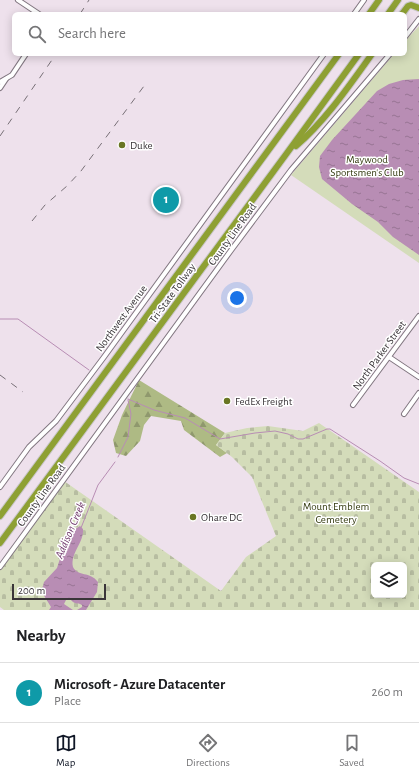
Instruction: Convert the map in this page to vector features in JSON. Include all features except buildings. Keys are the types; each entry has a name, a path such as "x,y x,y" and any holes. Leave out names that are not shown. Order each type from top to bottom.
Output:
{"highway":[{"path":"370,12 379,0"},
{"path":"389,12 398,0"},
{"path":"404,12 408,6 411,5 419,8"},
{"name":"Tri-State Tollway","path":"0,516 131,340 338,56"},
{"name":"Tri-State Tollway","path":"0,543 358,56"},
{"path":"287,153 308,135 344,93 371,56"}],"street":[{"path":"18,0 36,12"},
{"path":"355,12 364,0"},
{"path":"407,34 419,18"},
{"path":"0,82 12,75 25,56"},
{"name":"Northwest Avenue","path":"0,487 29,447 56,420 100,362 323,56"},
{"name":"County Line Road","path":"0,567 291,170 388,56"},
{"path":"0,88 7,78"},
{"name":"North Parker Street","path":"353,405 419,316"},
{"path":"389,357 419,377"},
{"path":"404,414 419,393"}],"green space":[{"name":"Maywood Sportsmen's Club","path":"419,26 419,263 291,175 392,56 407,56 407,39"},
{"path":"139,380 225,433 216,445 227,453 220,457 184,430 181,421 151,416 144,425 140,441 126,456 116,453 113,440 122,415"},
{"name":"Mount Emblem Cemetery","path":"319,423 419,492 419,610 4,610 0,607 0,570 64,481 221,591 246,557 276,536 252,477 232,457 216,445 225,433 247,428 268,426 303,431"}],"water":[{"name":"Maywood Sportsmen's Club","path":"419,79 419,255 393,237 378,222 352,204 322,179 319,167 320,156 332,140 377,91 389,84 403,80"},
{"path":"80,526 83,529 83,534 73,557 73,567 78,572 91,576 98,582 97,592 86,610 77,610 82,607 82,605 74,603 67,598 64,604 73,610 49,610 51,607 42,590 44,582 57,568 65,543 75,529"}],"waterway":[{"name":"Addison Creek","path":"0,319 18,319 89,370"},
{"path":"128,399 154,410 185,418 220,439 275,431 288,434 298,439 303,439 330,429 404,478 419,484"},
{"name":"Addison Creek","path":"118,457 128,437 131,414 128,400"},
{"name":"Addison Creek","path":"81,528 98,485 115,462"}],"railway":[{"path":"81,12 89,0"},
{"path":"0,136 55,56"},
{"path":"32,221 45,205 67,186 81,171 147,82"},
{"path":"0,375 23,392"}],"place":[{"name":"Duke","path":"122,145"},
{"name":"Microsoft - Azure Datacenter","path":"166,200"},
{"name":"FedEx Freight","path":"227,401"},
{"name":"Ohare DC","path":"193,517"}]}
